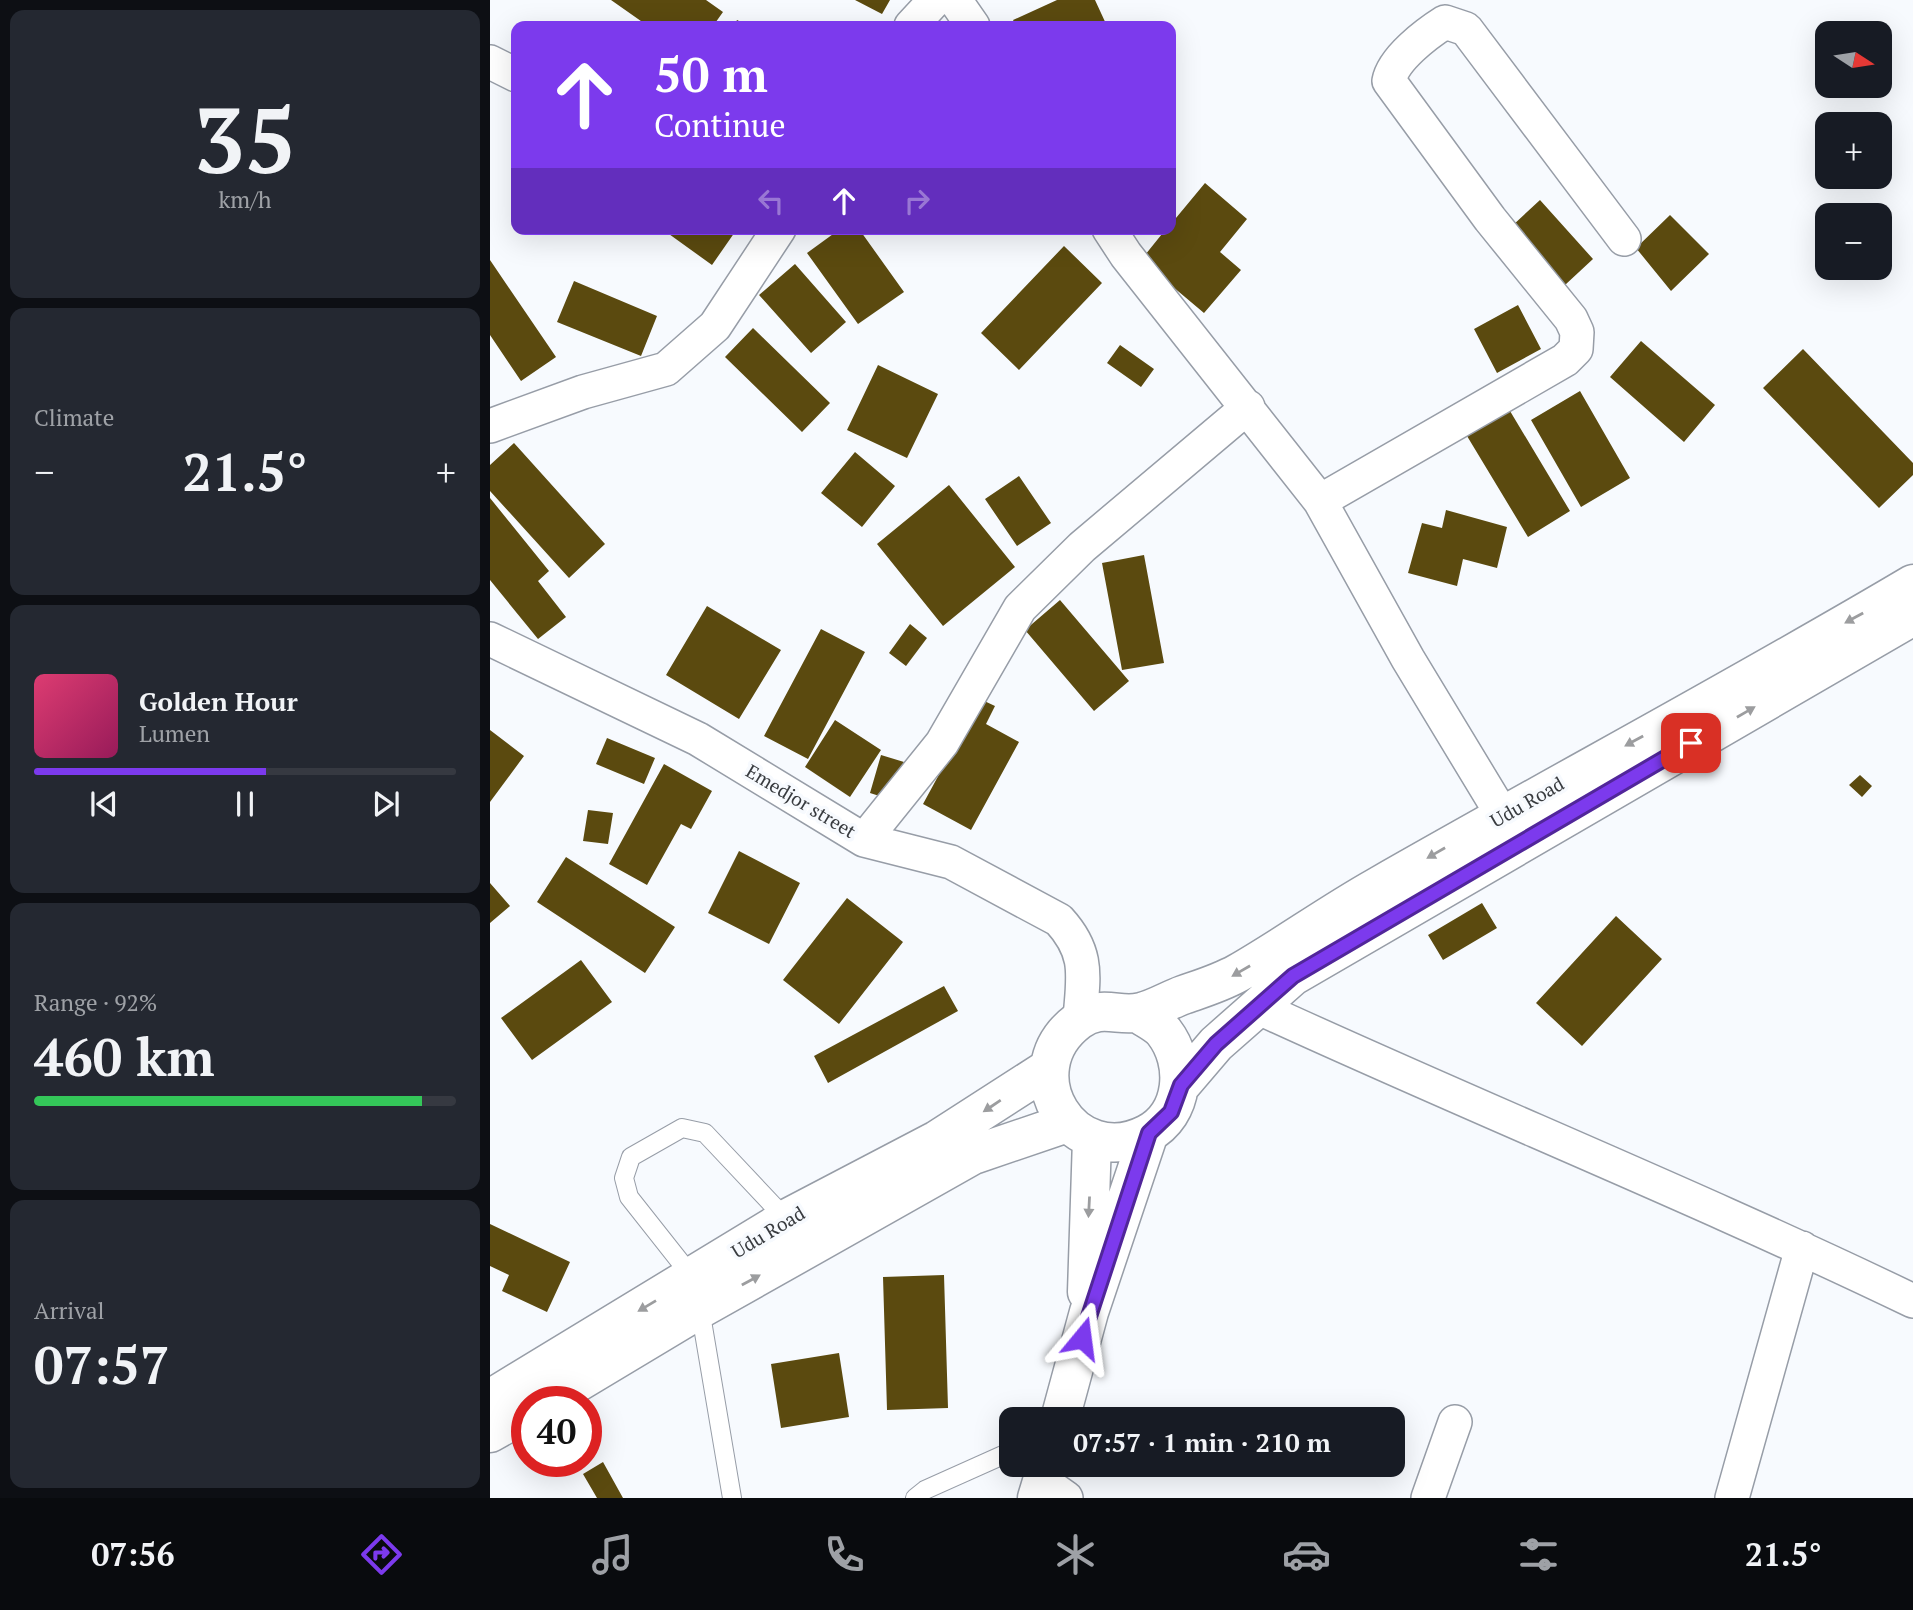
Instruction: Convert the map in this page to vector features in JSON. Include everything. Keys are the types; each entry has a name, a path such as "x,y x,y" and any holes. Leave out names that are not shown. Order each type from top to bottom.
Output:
{"main road":[{"name":"Udu Road","path":"1138,1013 1216,986 1373,889 1913,584"},
{"name":"Udu Road","path":"1181,1085 1216,1044 1293,976 1913,616"},
{"path":"1109,1010 1138,1013 1163,1030 1178,1055 1181,1085 1171,1112 1149,1133 1121,1143 1079,1131 1052,1098 1048,1068 1059,1040 1080,1019 1109,1010"},
{"name":"Udu Road","path":"567,1386 696,1294 786,1219 937,1140 1048,1068"},
{"name":"Udu Road","path":"490,1399 973,1155 1079,1131"},
{"path":"1079,1131 1089,1311"},
{"path":"1063,1407 1089,1311 1149,1133"},
{"path":"490,1433 511,1421"}],"street":[{"path":"916,21 935,0"},
{"path":"955,0 970,21"},
{"path":"1320,501 1564,360 1576,349 1577,332 1572,319 1490,219 1389,81 1391,69 1434,29 1445,22 1466,29 1624,239"},
{"path":"490,62 511,72"},
{"path":"490,426 583,391 666,369 715,326 775,235"},
{"path":"1113,235 1320,501 1408,659 1503,816"},
{"path":"864,840 942,743 1020,608 1082,547 1248,407"},
{"name":"Emedjor street","path":"490,639 698,739 864,840 951,862 1059,920 1070,932 1084,962 1080,1019"},
{"path":"1256,1007 1802,1248 1913,1301"},
{"path":"1732,1498 1802,1248"},
{"path":"1428,1498 1455,1422"}],"lane":[{"path":"732,1498 696,1294 629,1197 624,1178 631,1157 682,1128 705,1133 786,1219"},
{"path":"915,1498 925,1490 999,1457"}],"building":[{"path":"611,0 706,0 723,12 717,21 641,21"},
{"path":"855,0 890,0 882,14"},
{"path":"1057,0 1095,0 1105,21 1014,21"},
{"path":"1205,183 1247,219 1220,252 1241,270 1204,313 1141,260 1161,235 1176,235 1176,218"},
{"path":"1540,200 1593,259 1565,285 1512,226"},
{"path":"1670,215 1709,254 1671,291 1636,248"},
{"path":"670,235 733,235 712,265"},
{"path":"832,235 863,235 904,292 858,324 807,253"},
{"path":"1064,246 1102,283 1019,370 981,333"},
{"path":"490,260 556,357 521,381 490,335"},
{"path":"795,264 846,322 811,353 759,295"},
{"path":"574,281 657,316 641,356 557,322"},
{"path":"1518,305 1541,349 1497,373 1474,329"},
{"path":"753,328 830,403 802,432 725,357"},
{"path":"1641,341 1715,405 1684,442 1610,377"},
{"path":"1120,345 1154,369 1141,387 1107,363"},
{"path":"1803,349 1913,463 1913,475 1879,508 1763,388"},
{"path":"878,365 938,394 907,458 847,430"},
{"path":"1580,391 1630,478 1581,507 1531,420"},
{"path":"1510,411 1570,511 1528,537 1467,436"},
{"path":"514,443 605,544 569,578 490,491 490,465"},
{"path":"855,452 895,486 862,527 821,493"},
{"path":"1019,476 1051,523 1017,546 985,499"},
{"path":"949,485 1015,567 943,626 877,544"},
{"path":"490,498 549,571 538,581 566,617 538,639 490,580"},
{"path":"1446,510 1507,527 1497,568 1463,559 1457,586 1408,573 1422,523 1442,528"},
{"path":"1144,555 1164,663 1122,670 1102,563"},
{"path":"1060,600 1129,681 1094,711 1025,630"},
{"path":"707,606 781,650 739,719 666,675"},
{"path":"910,624 927,638 906,666 889,653"},
{"path":"821,629 865,652 808,759 764,736"},
{"path":"980,699 995,706 986,724 1019,742 971,830 923,804"},
{"path":"835,720 881,750 850,797 805,767"},
{"path":"490,730 524,756 490,802"},
{"path":"607,738 655,758 644,784 596,764"},
{"path":"881,755 904,762 892,800 870,793"},
{"path":"664,764 712,791 691,829 681,824 647,885 609,864"},
{"path":"1860,775 1872,786 1862,797 1849,785"},
{"path":"588,810 613,813 608,844 583,841"},
{"path":"739,851 800,883 769,944 708,913"},
{"path":"566,857 675,927 645,973 537,902"},
{"path":"490,883 510,906 490,923"},
{"path":"847,898 903,942 839,1024 783,980"},
{"path":"1482,903 1497,928 1443,960 1428,935"},
{"path":"1616,916 1662,959 1582,1046 1536,1003"},
{"path":"581,960 612,1002 532,1060 501,1018"},
{"path":"944,986 958,1011 828,1083 814,1056"},
{"path":"490,1224 570,1262 547,1312 502,1291 509,1275 490,1266"},
{"path":"944,1275 948,1408 887,1410 883,1277"},
{"path":"839,1353 849,1417 781,1428 771,1364"},
{"path":"602,1463 623,1498 597,1498 585,1477 602,1477"}],"route":[{"path":"1082,1338 1149,1133 1171,1112 1181,1085 1216,1044 1293,976 1691,743"}]}
